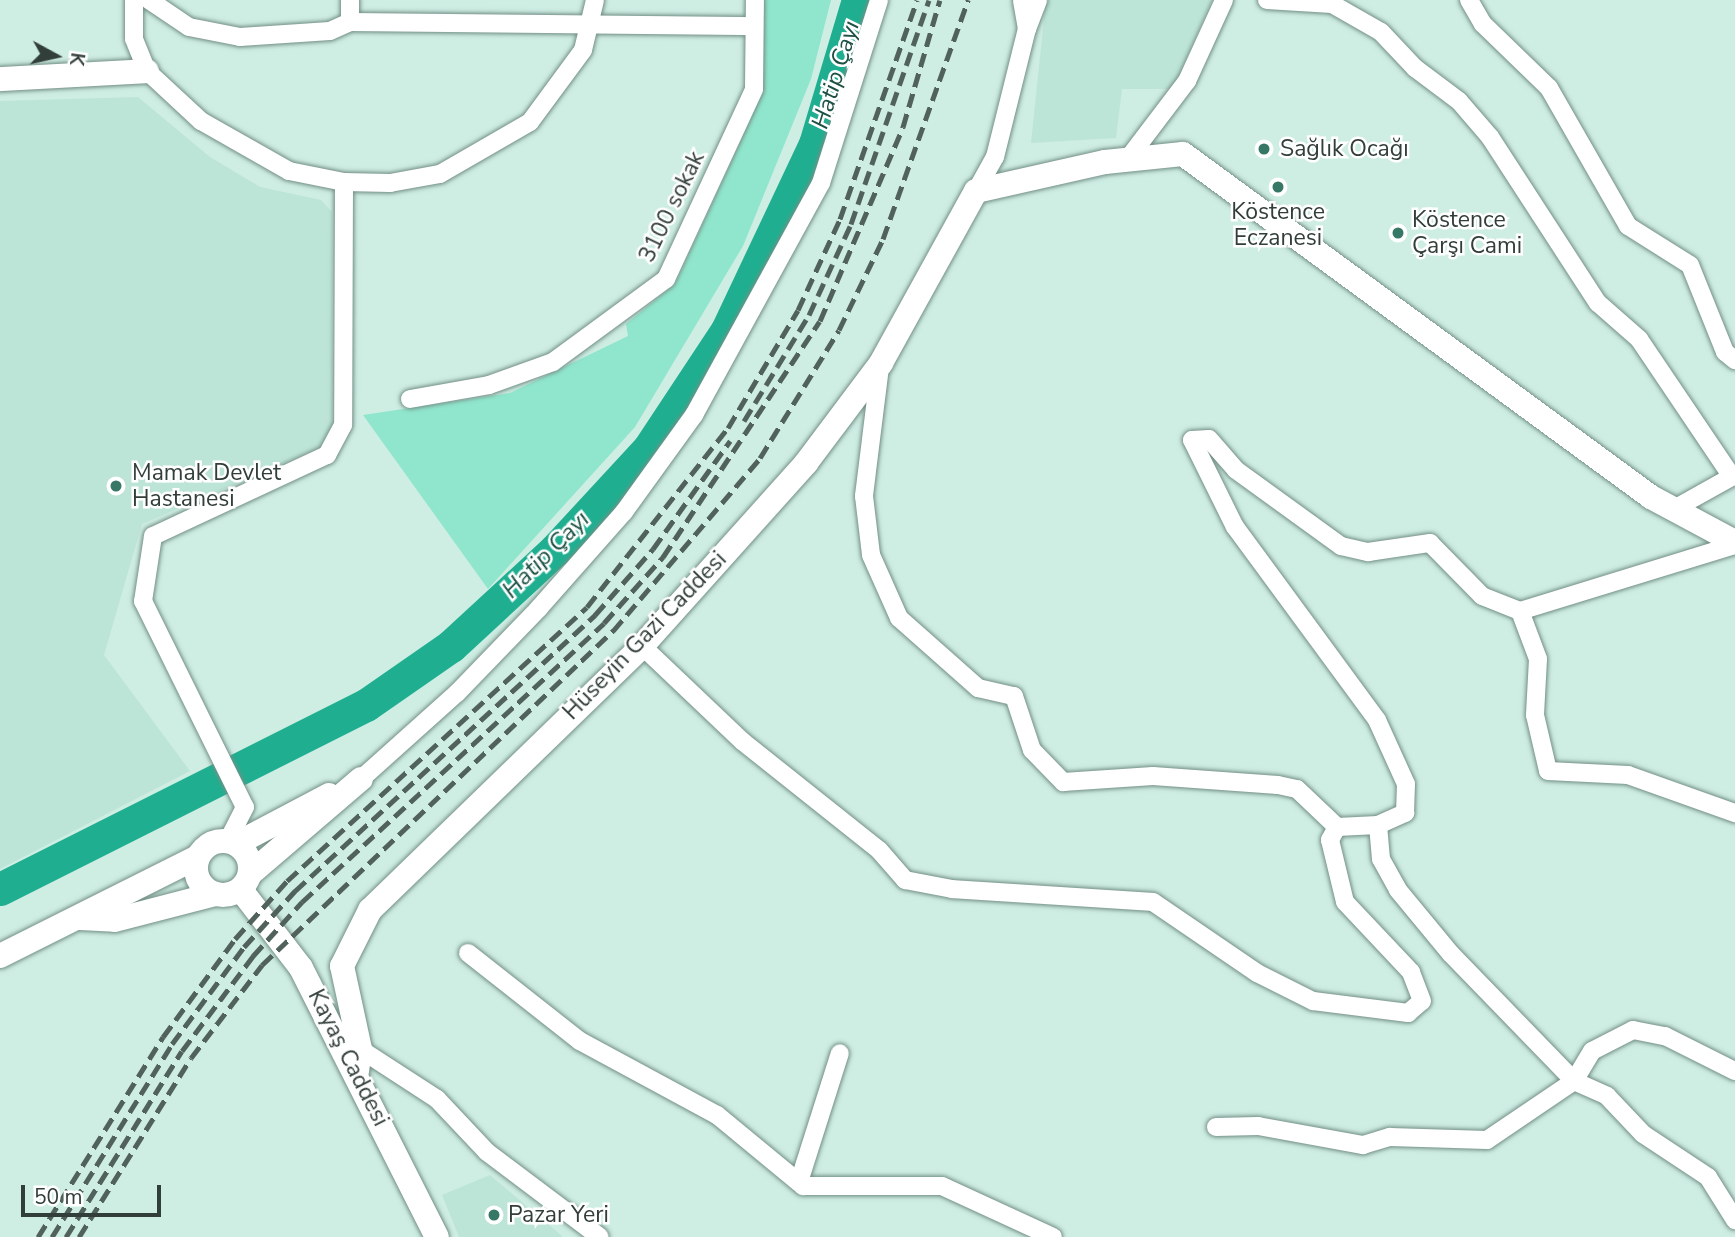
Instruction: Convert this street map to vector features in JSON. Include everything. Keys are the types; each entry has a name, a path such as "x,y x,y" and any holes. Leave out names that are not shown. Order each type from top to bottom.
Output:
{"street":[{"path":"134,0 134,39 147,71 201,121 250,153 289,171 344,182 390,183 440,174 484,153 530,122 561,85 594,20 595,0"},
{"path":"149,0 189,27 240,37 330,31 350,22 594,20 754,26"},
{"path":"350,0 350,22"},
{"name":"3100 sokak","path":"410,398 489,385 553,362 666,279 754,89 755,0"},
{"path":"79,918 115,920 215,894 246,882 457,693 539,608 624,512 694,415 821,183 879,0"},
{"path":"1022,0 1027,29"},
{"path":"976,191 995,157 1027,29 1038,0"},
{"path":"1127,160 1187,80 1224,0"},
{"path":"1267,0 1332,4 1381,32 1459,101 1490,137 1598,303 1639,339 1733,476 1675,509"},
{"path":"1469,0 1483,24 1517,50 1549,88 1628,226 1690,265 1726,352 1735,360"},
{"path":"0,79 147,71"},
{"path":"976,191 1127,160 1183,154 1675,509 1735,544"},
{"path":"232,842 245,807 143,601 153,536 327,455 343,425 344,182"},
{"name":"Hüseyin Gazi Caddesi","path":"359,1060 342,966 370,910 642,646 806,463 881,363 976,191"},
{"path":"881,363 864,496 871,555 899,618 978,688 1014,696 1032,750 1063,782 1153,776 1278,785 1297,789 1338,827 1378,825 1405,813 1406,784 1377,720 1235,527 1192,440 1209,439 1236,470 1341,546 1368,552 1430,543 1482,596 1520,611 1735,544"},
{"path":"1520,611 1538,659 1535,715 1548,771 1628,775 1735,813"},
{"path":"642,646 742,741 879,850 905,880 952,889 1153,902 1257,973 1313,1001 1408,1013 1422,1001 1410,972 1345,902 1330,839 1338,827"},
{"path":"0,956 198,857 211,844 232,842 361,779"},
{"path":"1378,825 1381,859 1398,890 1497,1004 1547,1047 1574,1081 1607,1096 1643,1134 1708,1177 1735,1220"},
{"path":"232,842 248,856 246,882"},
{"path":"198,857 200,883 215,894"},
{"name":"Kayaş Caddesi","path":"246,882 359,1060 438,1237"},
{"path":"468,953 580,1041 717,1115 799,1182 942,1186 1053,1237"},
{"path":"1216,1127 1258,1126 1363,1144 1390,1137 1488,1140 1574,1081 1592,1051 1633,1030 1665,1035 1735,1071"},
{"path":"799,1182 840,1053"},
{"path":"359,1060 437,1099 487,1152 600,1237"}],"shaded area":[{"path":"1046,0 1212,0 1173,89 1122,89 1116,138 1031,143"},
{"name":"Mamak Devlet Hastanesi","path":"138,97 210,157 260,187 321,200 332,212 332,428 321,447 142,524 104,655 190,771 0,869 0,101"},
{"name":"Pazar Yeri","path":"490,1175 562,1237 459,1237 442,1195"}],"green space":[{"path":"761,0 831,0 811,79 743,246 635,427 488,589 363,415 510,393 628,336 626,324 675,284 749,123 760,88"}],"waterway":[{"name":"Hatip Çayı","path":"0,889 366,705 451,646 555,550 649,448 727,330 815,144 858,0"}],"railway":[{"path":"38,1237 163,1037 235,939 287,881 587,607 728,428 798,310 840,219 917,0"},
{"path":"744,421 809,315 851,224 929,0"},
{"path":"66,1237 182,1051 253,956 302,902 604,623 663,557 820,321 903,127 940,0"},
{"path":"79,1237 191,1058 262,965 613,631 760,458 839,330 883,239 968,0"},
{"path":"52,1237 172,1044 244,947 295,891 595,615 653,549 730,441"}],"place":[{"name":"Sağlık Ocağı","path":"1264,149"},
{"name":"Köstence Eczanesi","path":"1278,187"},
{"name":"Köstence Çarşı Cami","path":"1398,233"},
{"name":"Mamak Devlet Hastanesi","path":"116,486"},
{"name":"Pazar Yeri","path":"494,1215"}]}
